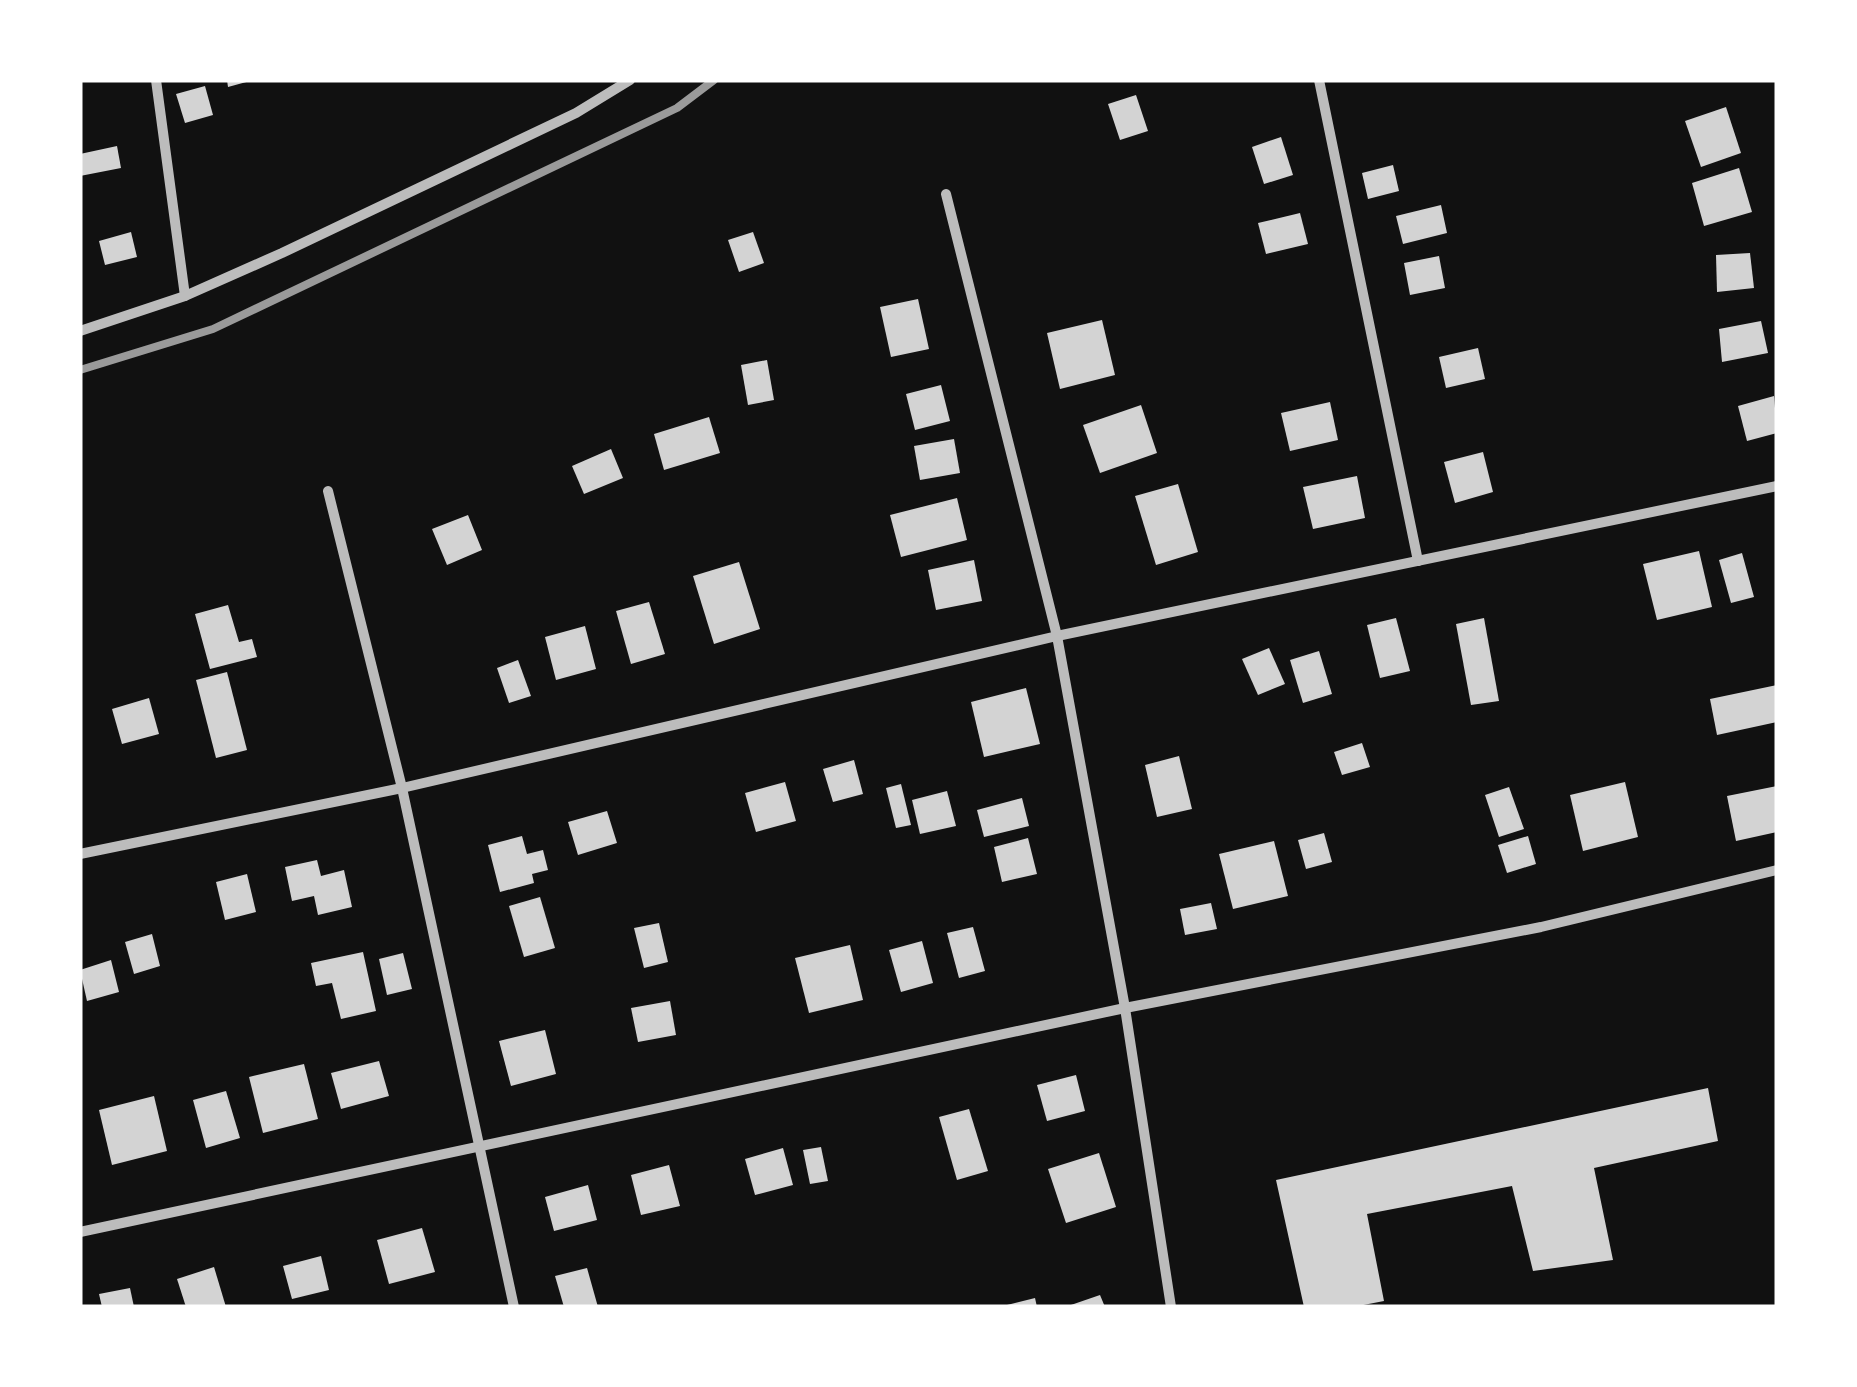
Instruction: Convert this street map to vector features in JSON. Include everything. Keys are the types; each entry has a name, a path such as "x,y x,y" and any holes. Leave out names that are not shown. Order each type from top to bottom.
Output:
{"street":[{"path":"156,80 185,296"},
{"path":"80,331 185,296 282,253 576,113 630,80"},
{"path":"1319,80 1418,560"},
{"path":"946,194 1057,636 1125,1008 1171,1307"},
{"path":"80,854 402,788 1057,636 1777,486"},
{"path":"328,491 402,788 514,1307"},
{"path":"80,1232 1125,1008 1541,927 1777,870"}],"building":[{"path":"227,80 250,80 250,81 228,87"},
{"path":"205,86 213,115 185,123 176,94"},
{"path":"1136,95 1148,131 1120,140 1108,104"},
{"path":"1726,107 1741,153 1701,167 1685,121"},
{"path":"1281,137 1293,175 1264,184 1252,147"},
{"path":"117,146 121,168 80,176 80,154"},
{"path":"1393,165 1399,191 1368,199 1362,173"},
{"path":"1739,168 1752,212 1704,226 1692,183"},
{"path":"1441,205 1447,233 1403,244 1396,216"},
{"path":"1300,213 1308,244 1266,254 1258,223"},
{"path":"131,232 137,257 105,265 99,241"},
{"path":"753,232 764,263 739,272 728,240"},
{"path":"1750,253 1754,288 1717,292 1716,255"},
{"path":"1439,256 1445,288 1410,295 1404,263"},
{"path":"918,299 929,349 891,357 880,307"},
{"path":"1102,320 1115,375 1060,389 1047,333"},
{"path":"1761,321 1768,353 1722,362 1719,329"},
{"path":"1478,348 1485,379 1446,388 1439,357"},
{"path":"767,360 774,400 748,405 741,365"},
{"path":"941,385 950,421 915,430 906,394"},
{"path":"1774,396 1777,433 1747,441 1738,406"},
{"path":"1330,402 1338,440 1290,451 1281,413"},
{"path":"1141,405 1157,453 1100,473 1083,425"},
{"path":"709,417 720,453 664,470 654,434"},
{"path":"954,439 960,473 920,480 914,446"},
{"path":"611,449 623,478 584,494 572,466"},
{"path":"1483,452 1493,492 1455,503 1444,462"},
{"path":"1357,476 1365,518 1313,529 1303,487"},
{"path":"1178,484 1198,552 1156,565 1135,496"},
{"path":"957,498 967,540 901,557 890,515"},
{"path":"468,515 482,550 447,565 432,529"},
{"path":"1699,551 1712,607 1657,620 1643,564"},
{"path":"1742,553 1754,597 1731,603 1719,560"},
{"path":"974,560 982,601 936,610 928,570"},
{"path":"739,562 760,629 714,644 693,576"},
{"path":"649,602 665,654 631,664 616,611"},
{"path":"228,605 239,642 252,639 257,657 210,669 195,614"},
{"path":"1396,618 1410,671 1380,678 1367,625"},
{"path":"1484,618 1499,701 1471,705 1456,624"},
{"path":"585,626 596,669 556,680 545,637"},
{"path":"1269,648 1285,684 1258,695 1242,659"},
{"path":"1319,651 1332,694 1303,703 1290,660"},
{"path":"518,660 531,696 509,703 497,668"},
{"path":"227,672 247,750 216,758 196,680"},
{"path":"1777,685 1777,722 1717,735 1710,699"},
{"path":"1026,688 1040,744 984,757 971,702"},
{"path":"149,698 159,734 122,744 112,709"},
{"path":"1362,743 1370,767 1342,775 1334,752"},
{"path":"1179,756 1192,809 1157,817 1145,765"},
{"path":"854,760 863,794 833,802 823,769"},
{"path":"785,782 796,821 756,832 745,793"},
{"path":"1625,782 1638,837 1583,851 1570,795"},
{"path":"901,784 911,825 896,828 886,788"},
{"path":"1777,786 1777,832 1736,841 1727,796"},
{"path":"1509,787 1524,829 1499,837 1485,795"},
{"path":"947,791 956,826 920,834 912,800"},
{"path":"1022,798 1029,826 984,837 977,810"},
{"path":"607,811 617,843 578,855 568,822"},
{"path":"1324,833 1332,862 1306,869 1298,840"},
{"path":"522,836 527,854 543,850 548,870 532,874 534,883 500,892 488,845"},
{"path":"1528,836 1536,864 1507,873 1498,845"},
{"path":"1028,838 1037,874 1002,882 994,847"},
{"path":"1274,841 1288,896 1233,909 1219,854"},
{"path":"317,860 321,876 344,870 352,907 318,915 314,896 292,901 285,867"},
{"path":"247,874 256,912 225,920 216,882"},
{"path":"540,897 555,948 524,957 509,906"},
{"path":"1211,903 1217,929 1185,935 1180,909"},
{"path":"659,923 668,962 644,968 634,928"},
{"path":"973,927 985,971 959,978 947,933"},
{"path":"152,934 160,966 134,974 125,942"},
{"path":"922,941 933,983 901,992 889,950"},
{"path":"850,945 863,1000 809,1013 795,958"},
{"path":"363,952 376,1011 341,1019 332,983 316,986 311,963"},
{"path":"403,953 412,989 387,995 379,959"},
{"path":"111,960 119,992 87,1001 80,970"},
{"path":"670,1001 676,1035 638,1042 631,1008"},
{"path":"545,1030 556,1074 511,1086 499,1041"},
{"path":"379,1061 389,1096 341,1109 331,1073"},
{"path":"304,1064 318,1119 263,1133 249,1077"},
{"path":"1076,1075 1085,1111 1047,1121 1037,1085"},
{"path":"1708,1088 1718,1141 1594,1168 1613,1260 1533,1271 1512,1186 1367,1214 1384,1301 1353,1307 1304,1307 1276,1180"},
{"path":"226,1091 240,1138 206,1148 193,1100"},
{"path":"154,1096 167,1151 112,1165 99,1110"},
{"path":"969,1109 988,1171 957,1180 939,1117"},
{"path":"821,1147 828,1181 810,1184 803,1150"},
{"path":"783,1148 793,1185 755,1195 745,1159"},
{"path":"1099,1153 1116,1207 1066,1223 1048,1169"},
{"path":"669,1165 680,1206 641,1215 631,1175"},
{"path":"588,1185 597,1220 554,1231 545,1197"},
{"path":"422,1228 435,1272 389,1284 377,1240"},
{"path":"321,1256 329,1290 292,1299 283,1266"},
{"path":"214,1267 226,1307 186,1307 177,1279"},
{"path":"587,1268 598,1307 564,1307 555,1276"},
{"path":"130,1288 134,1307 102,1307 99,1294"},
{"path":"1100,1295 1105,1307 1068,1307 1068,1306"},
{"path":"1035,1298 1037,1307 1003,1307 1003,1306"}],"railway":[{"path":"80,370 213,329 677,108 714,80"}]}
